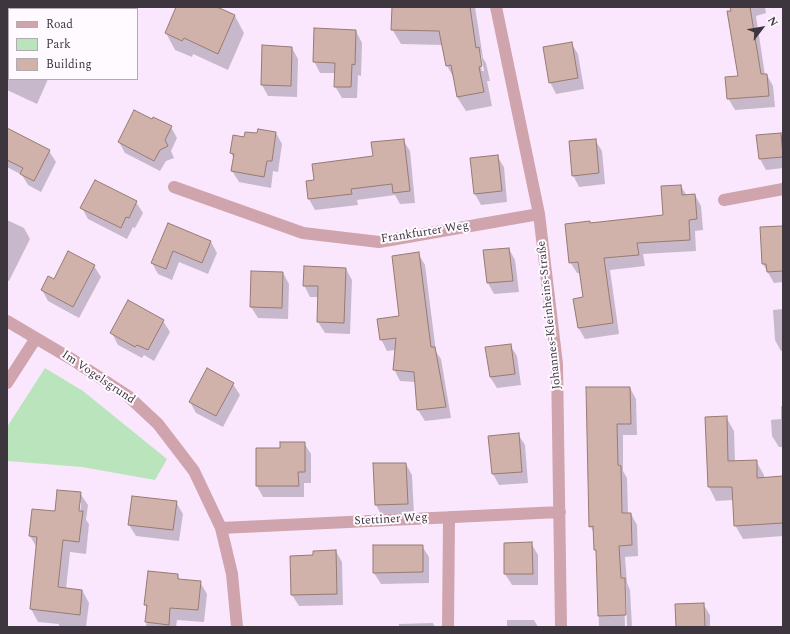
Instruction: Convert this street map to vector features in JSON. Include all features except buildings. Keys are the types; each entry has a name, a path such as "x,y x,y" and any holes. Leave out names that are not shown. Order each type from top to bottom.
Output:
{"street":[{"name":"Johannes-Kleinheins-Straße","path":"496,7 539,214 557,364 561,627"},
{"name":"Frankfurter Weg","path":"174,188 303,233 379,242 539,214"},
{"path":"724,200 783,189"},
{"name":"Im Vogelsgrund","path":"7,321 73,360 128,396 158,424 194,471 221,528 232,574 237,627"},
{"path":"7,383 36,338"},
{"name":"Stettiner Weg","path":"221,528 560,512"},
{"path":"448,627 450,517"}],"green space":[{"path":"45,368 83,391 167,459 155,480 82,467 7,461 7,427"}]}
